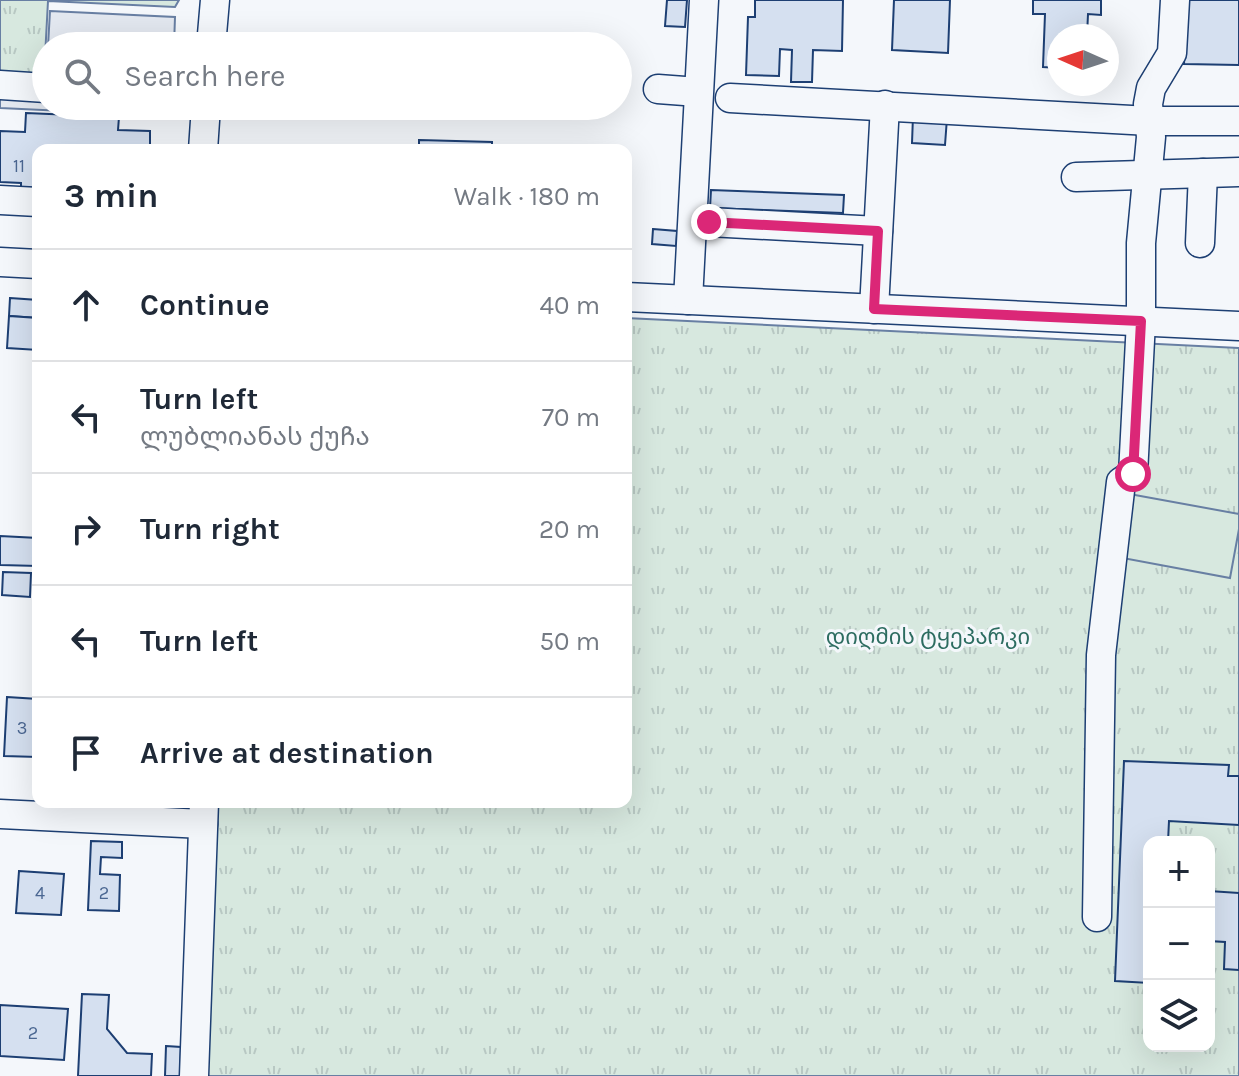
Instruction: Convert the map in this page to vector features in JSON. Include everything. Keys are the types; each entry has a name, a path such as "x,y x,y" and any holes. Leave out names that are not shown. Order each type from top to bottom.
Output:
{"street":[{"path":"195,32 198,0"},
{"path":"212,32 215,0"},
{"path":"688,300 704,0"},
{"path":"1097,917 1101,655 1121,482 1133,474 1141,321 1141,243 1148,175 1148,104 1151,88 1172,53 1175,0"},
{"path":"0,85 32,87"},
{"path":"658,89 698,92"},
{"path":"730,98 1150,121 1239,121"},
{"path":"874,309 885,105"},
{"path":"189,144 190,120"},
{"path":"203,144 205,120"},
{"path":"1076,177 1239,172"},
{"path":"1200,243 1203,173"},
{"path":"0,200 32,202"},
{"path":"709,222 878,231"},
{"path":"0,262 32,264"},
{"path":"632,297 1239,326"},
{"path":"0,814 204,813 194,1076"}],"green space":[{"path":"0,0 179,0 175,7 48,1 46,32 32,32 32,75 0,72"},
{"name":"დიღმის ტყეპარკი","path":"632,318 1239,348 1239,1076 206,1076 218,808 632,808"},
{"path":"1124,493 1239,514 1230,578 1112,556"}],"shaded area":[{"path":"50,11 175,17 174,32 49,32"},
{"path":"0,91 32,92 32,109 0,108"}],"building":[{"path":"667,0 687,0 685,27 665,26"},
{"path":"755,0 843,0 842,51 813,50 812,82 791,82 792,50 780,49 779,76 746,75 748,17 755,17"},
{"path":"894,0 950,0 948,53 892,50"},
{"path":"1033,0 1101,0 1101,15 1088,14 1088,24 1047,24 1047,67 1043,67 1045,14 1033,14"},
{"path":"1186,0 1239,0 1239,65 1184,64"},
{"path":"26,113 32,113 32,120 119,120 118,130 150,131 150,144 32,144 32,191 21,191 21,183 0,182 0,131 25,132"},
{"path":"913,116 947,118 945,145 912,143"},
{"path":"419,140 492,142 492,144 419,144"},
{"path":"711,190 844,195 843,213 710,208"},
{"path":"653,229 677,231 676,246 652,244"},
{"path":"10,298 32,300 32,318 9,316"},
{"path":"9,316 32,318 32,350 7,348"},
{"path":"0,536 32,538 32,566 0,565"},
{"path":"3,572 31,573 30,597 2,595"},
{"path":"7,697 32,699 32,757 4,756"},
{"path":"1124,761 1229,765 1228,776 1239,776 1239,825 1169,821 1168,836 1143,836 1143,983 1115,981"},
{"path":"91,841 122,842 122,858 101,857 100,874 120,875 119,911 88,910"},
{"path":"19,871 64,874 61,915 16,913"},
{"path":"1215,891 1239,893 1239,970 1224,969 1225,942 1215,941"},
{"path":"82,994 109,995 107,1029 127,1053 152,1054 151,1076 78,1076"},
{"path":"0,1005 68,1009 64,1060 0,1056"},
{"path":"166,1046 181,1047 180,1076 165,1076"}],"route":[{"path":"709,222 878,231 874,309 1141,321 1133,474"}]}
